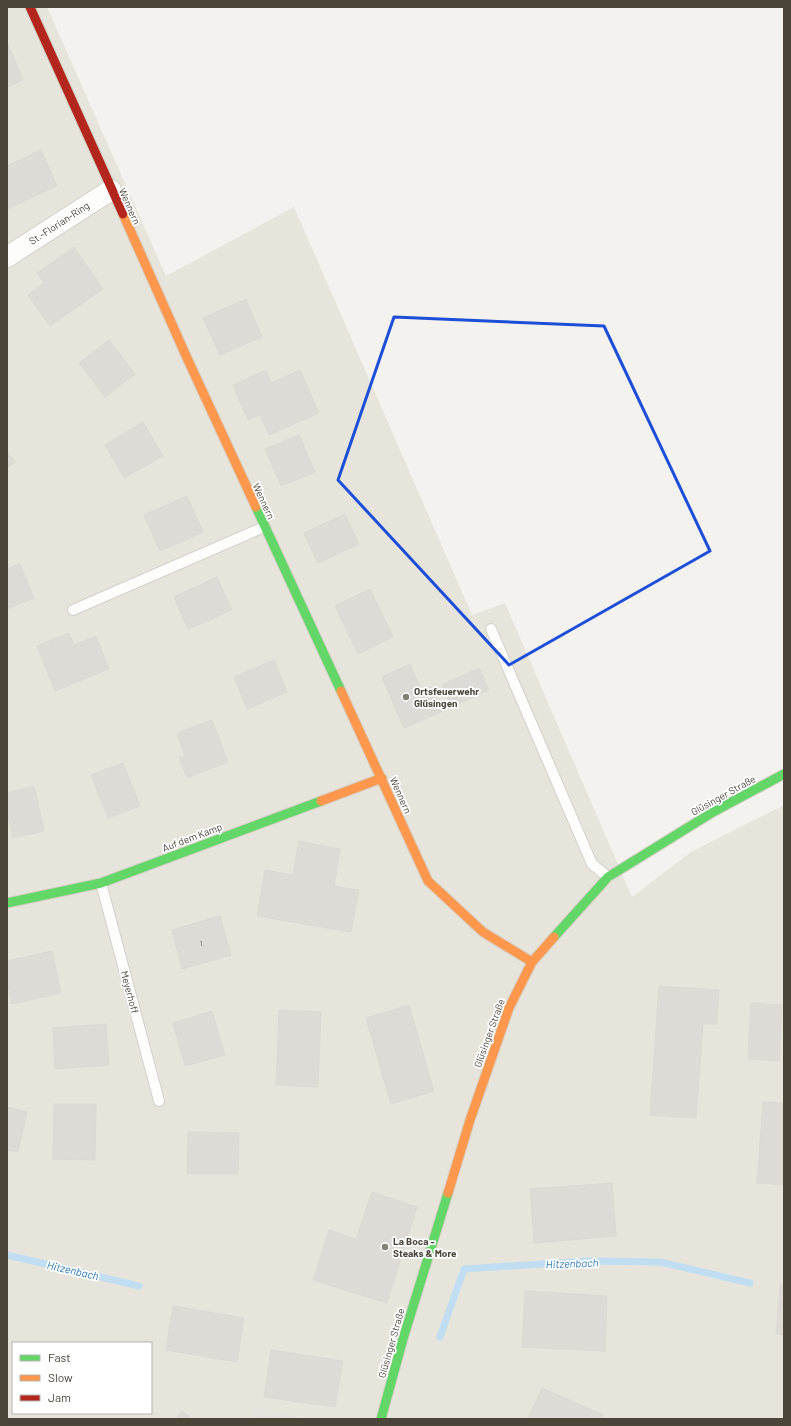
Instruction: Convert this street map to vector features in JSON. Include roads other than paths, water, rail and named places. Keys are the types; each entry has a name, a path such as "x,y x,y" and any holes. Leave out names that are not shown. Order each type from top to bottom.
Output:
{"street":[{"name":"Wennern","path":"30,7 111,190 264,527 382,778 428,881 483,932 532,962"},
{"name":"St.-Florian-Ring","path":"7,257 111,190"},
{"name":"Glüsinger Straße","path":"382,1419 403,1339 470,1120 509,1008 532,962 608,878 713,812 784,774"},
{"name":"Auf dem Kamp","path":"7,903 101,883 382,778"}],"lane":[{"path":"73,610 264,527"},
{"path":"491,628 592,864 608,878"},
{"name":"Meyerhoff","path":"101,883 159,1101"}],"waterway":[{"name":"Hitzenbach","path":"7,1255 139,1286"},
{"name":"Hitzenbach","path":"440,1337 464,1269 588,1261 660,1262 750,1283"}],"place":[{"name":"Ortsfeuerwehr Glüsingen","path":"406,697"},
{"name":"La Boca - Steaks & More","path":"385,1247"}]}
